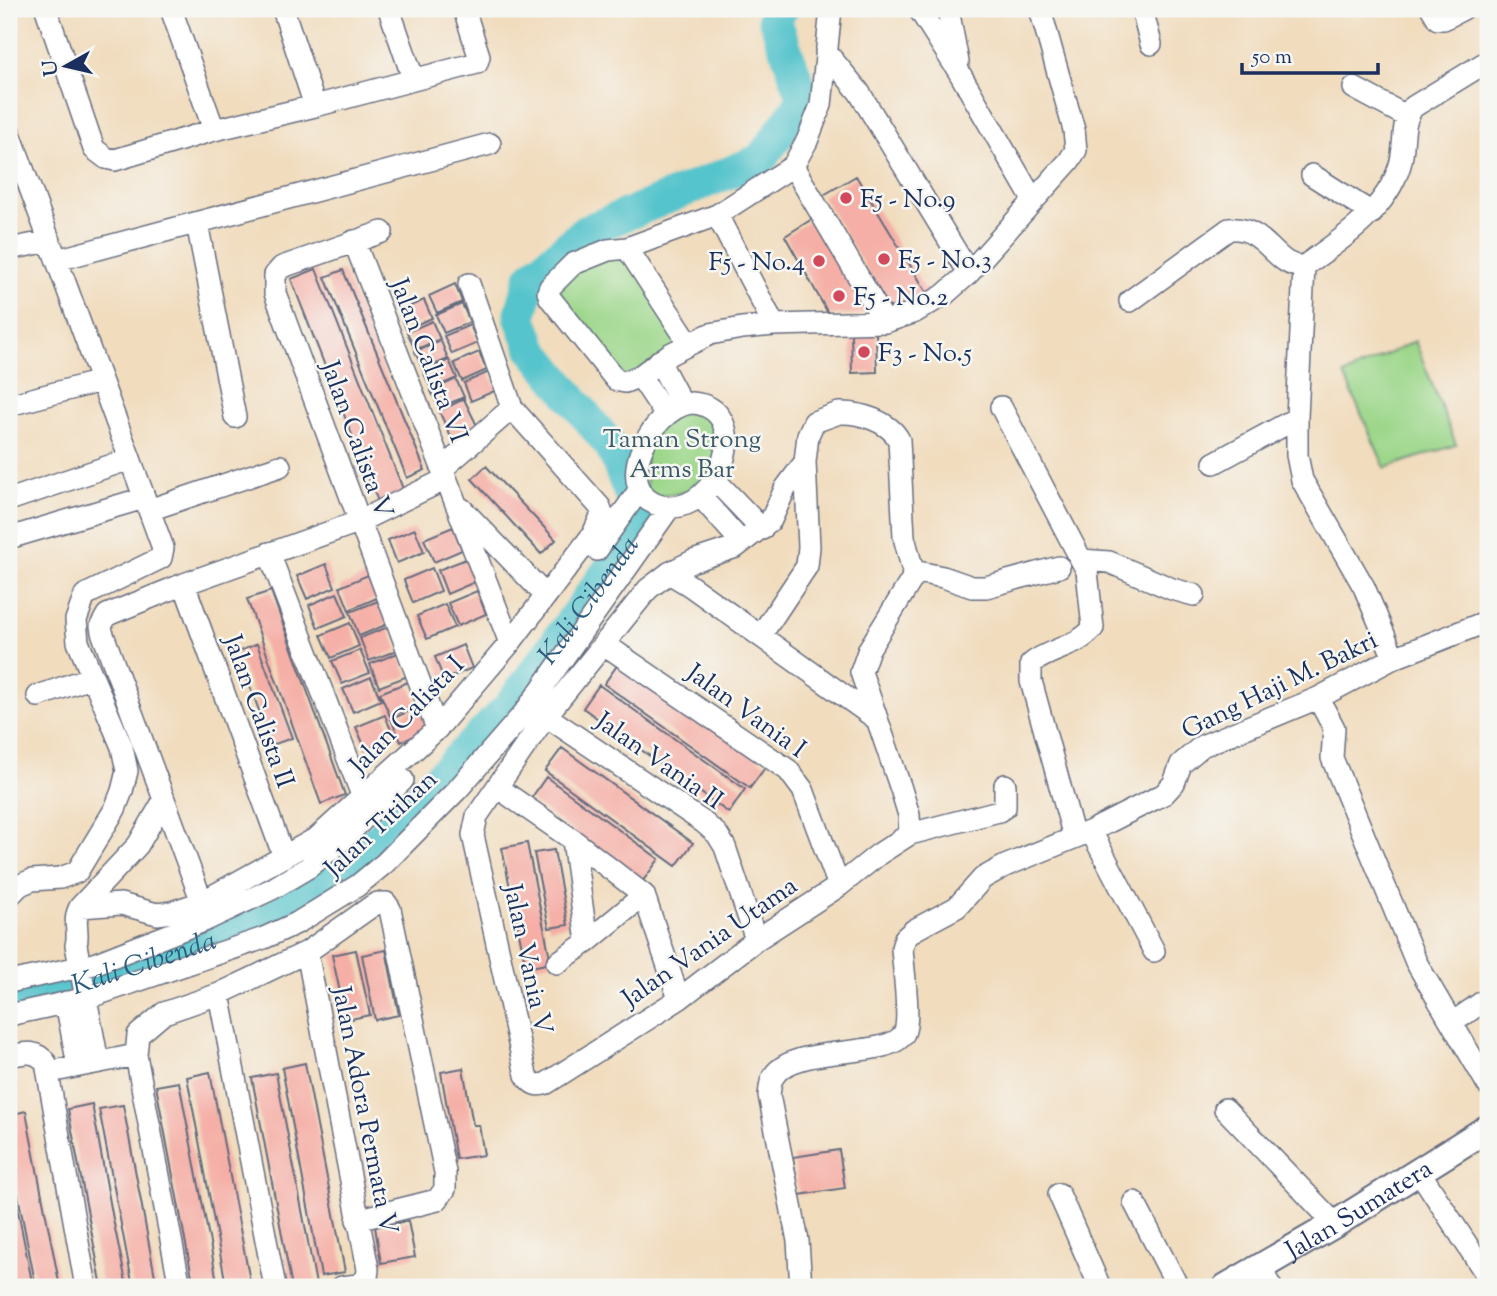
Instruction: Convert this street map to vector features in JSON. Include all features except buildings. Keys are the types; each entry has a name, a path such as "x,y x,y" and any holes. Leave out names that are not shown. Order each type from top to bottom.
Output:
{"street":[{"path":"46,9 94,149 106,158 115,160 214,131 477,63 479,56 464,9"},
{"path":"171,9 214,131"},
{"path":"282,9 315,106"},
{"path":"389,9 413,78"},
{"path":"831,9 821,105 807,141 793,166 717,215 627,248 608,250 573,264 554,281 548,292 550,298 616,380 625,382 640,376 659,361 710,334 774,325 886,322 915,312 944,295 969,273 1069,161 1076,149 1074,130 1040,9"},
{"path":"919,9 959,72 1032,200"},
{"path":"948,9 959,72"},
{"path":"1142,9 1151,44"},
{"path":"826,52 859,92 969,273"},
{"path":"1130,301 1229,229 1243,228 1254,233 1286,262 1296,267 1304,266 1372,213 1397,175 1410,112 1437,90 1488,61"},
{"path":"1354,88 1410,112"},
{"path":"9,131 163,548 161,558 85,595 76,620 79,642 122,747 127,771 122,791 77,872 61,878 32,880 20,885 9,895"},
{"path":"9,249 54,250 197,223 490,144"},
{"path":"793,166 886,322"},
{"path":"1312,176 1372,213"},
{"path":"717,215 774,325"},
{"path":"197,223 235,417"},
{"name":"Jalan Calista V","path":"382,232 289,263 275,275 275,293 437,729"},
{"name":"Jalan Calista VI","path":"354,241 510,643"},
{"path":"627,248 689,343"},
{"path":"1304,266 1297,418 1297,455 1301,480 1364,587 1394,658"},
{"path":"202,902 101,626 107,615 184,584 358,522 444,474 512,408 469,284"},
{"path":"659,361 673,409"},
{"path":"640,376 673,409"},
{"path":"9,405 101,381"},
{"path":"699,403 709,407 723,422 726,450 715,480 685,505 670,507 653,502 640,489 637,471 645,440 673,409 699,403"},
{"path":"1001,407 1087,571 1093,628 1085,638 1039,657 1031,664 1031,681 1083,834 1154,951"},
{"name":"Jalan Calista I","path":"79,907 121,904 164,914 202,902 317,838 437,729 510,643 593,534 602,514 592,497 512,408"},
{"path":"761,635 807,566 809,547 805,462 808,435 814,422 839,413 859,415 868,417 896,433 900,447 904,537 914,571 908,590 869,649 861,672 846,696"},
{"path":"1214,463 1297,418"},
{"path":"9,499 130,459"},
{"path":"679,999 644,895 573,840 497,788 546,716 648,589 668,573 693,561 736,547 762,528 771,520 785,489 805,462"},
{"path":"9,538 147,504 280,466"},
{"path":"715,480 762,528"},
{"name":"Jalan Titihan","path":"9,1015 88,983 204,921 272,889 309,867 341,841 425,759 514,659 640,489"},
{"path":"699,496 735,535 736,547"},
{"name":"Jalan Calista VI","path":"454,500 546,596"},
{"name":"Jalan Titihan","path":"9,982 88,983 264,938 298,923 358,886 385,863 457,790 524,712 670,507"},
{"path":"269,553 363,798"},
{"path":"1081,561 1109,562 1172,589 1194,595"},
{"path":"914,571 972,587 986,587 1059,567"},
{"path":"668,573 761,635 875,718"},
{"name":"Jalan Calista II","path":"184,584 284,857"},
{"name":"Gang Haji M. Bakri","path":"801,1287 798,1241 769,1095 771,1080 778,1071 796,1061 881,1045 903,1036 907,1024 902,948 905,938 914,930 957,907 983,878 1005,866 1083,834 1164,794 1174,783 1181,764 1202,746 1318,698 1394,658 1488,621"},
{"name":"Jalan Vania I","path":"604,644 788,770 803,790 839,886"},
{"path":"861,672 909,815 910,834"},
{"path":"38,696 93,677"},
{"path":"1318,698 1334,728 1332,758 1416,962 1488,1085"},
{"name":"Jalan Vania II","path":"546,716 717,834 725,846 756,940"},
{"name":"Jalan Vania Utama","path":"536,1085 547,1083 679,999 756,940 839,886 879,854 910,834 999,811 1005,807 1005,785"},
{"name":"Jalan Vania V","path":"497,788 477,816 473,830 526,1075 530,1082 536,1085"},
{"path":"88,1064 88,983 76,945 79,936 75,918 79,907 138,845 164,800"},
{"path":"573,840 587,942"},
{"path":"557,963 644,895"},
{"path":"180,1287 136,1055 138,1035 164,1013 219,994 307,951 372,906 386,903 390,909 446,1172 445,1189 436,1200 357,1220"},
{"name":"Jalan Adora Permata V","path":"307,951 368,1269 367,1278 358,1284 342,1287"},
{"path":"219,994 275,1287"},
{"path":"1452,1023 1488,998"},
{"path":"9,1056 32,1052 40,1055 49,1072 86,1287"},
{"path":"49,1072 136,1055"},
{"path":"1226,1109 1335,1224"},
{"name":"Jalan Sumatera","path":"1226,1287 1265,1277 1335,1224 1488,1128"},
{"path":"1419,1171 1488,1277"},
{"path":"1059,1195 1100,1287"},
{"path":"1134,1202 1178,1287"}],"green space":[{"path":"626,252 685,342 625,378 551,292 574,267"},
{"path":"1415,341 1456,445 1385,468 1344,375"},
{"name":"Taman Strong Arms Bar","path":"710,407 726,434 708,489 647,498 645,440 665,414"}],"waterway":[{"name":"Kali Cibenda","path":"9,1001 66,987 263,922 343,874 509,707 642,524 612,448 533,350 520,317 531,277 586,231 760,160 804,99 774,17 782,9"}],"place":[{"name":"F5 - No.9","path":"846,198"},
{"name":"F5 - No.3","path":"884,259"},
{"name":"F5 - No.4","path":"819,261"},
{"name":"F5 - No.2","path":"839,296"},
{"name":"F3 - No.5","path":"864,352"}]}
